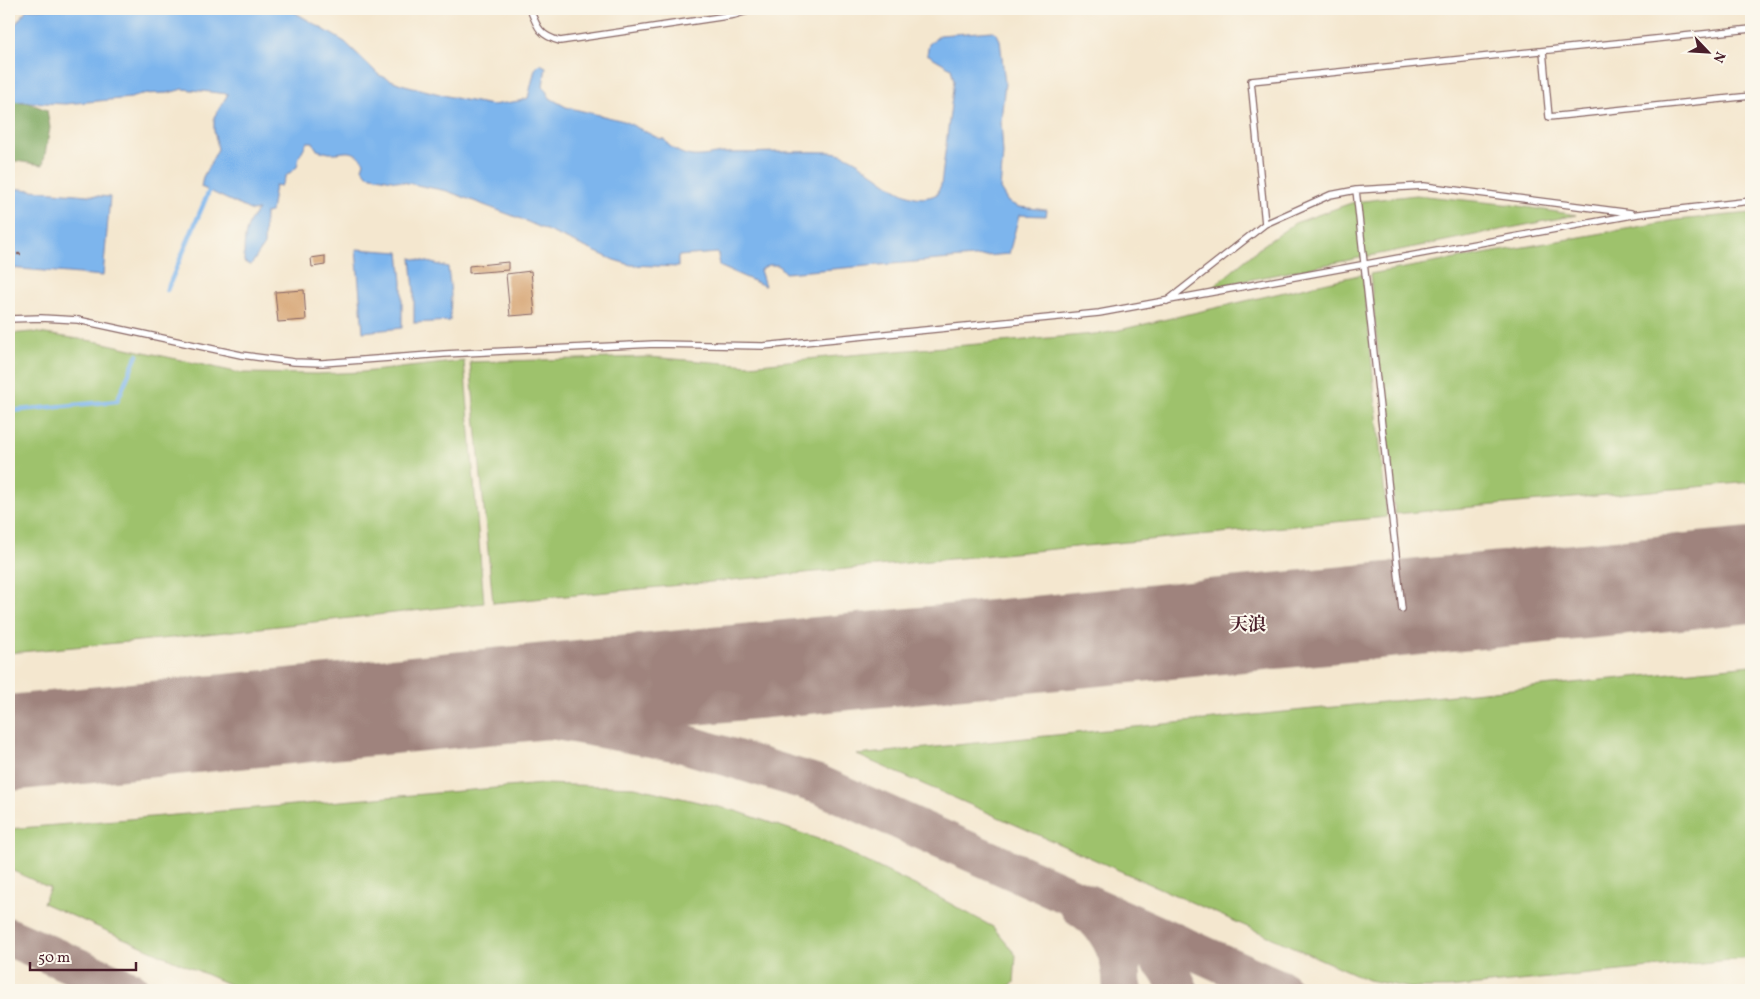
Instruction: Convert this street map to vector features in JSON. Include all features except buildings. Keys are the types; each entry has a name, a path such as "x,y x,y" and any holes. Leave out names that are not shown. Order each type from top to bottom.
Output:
{"lane":[{"path":"530,9 540,30 548,38 560,41 734,15 756,9"},
{"path":"1266,224 1251,81 1751,29"},
{"path":"1543,51 1550,117 1751,96"},
{"path":"1165,302 1266,224 1330,195 1356,190 1424,186 1638,214"},
{"path":"1356,190 1402,609"},
{"path":"9,319 78,320 242,355 294,362 322,363 444,354 654,344 763,346 1099,313 1638,214 1751,201"}],"path":[{"path":"9,254 24,254"}],"green space":[{"path":"9,101 26,102 47,110 50,128 43,165 9,160"},
{"path":"1416,195 1513,205 1576,215 1213,287 1262,246 1295,223 1354,202"},
{"path":"1751,213 1751,482 1395,514 1370,274 1677,220"},
{"path":"1363,274 1387,517 493,603 470,362 649,357 750,365 1106,333"},
{"path":"32,332 99,342 240,373 317,374 363,372 464,361 484,603 171,638 9,653 9,334"},
{"path":"1751,665 1751,958 1449,988 1411,988 1368,980 857,755"},
{"path":"543,784 635,787 736,811 824,841 929,892 993,927 1016,955 1014,983 1002,990 242,990 43,903 50,888 9,869 9,829"}],"water":[{"path":"27,9 289,9 345,42 379,75 401,84 459,99 492,105 528,98 535,69 540,64 546,67 543,86 550,98 566,107 624,121 658,138 664,139 672,148 684,154 704,156 723,153 829,152 856,161 896,189 923,198 937,194 941,185 954,81 951,68 927,54 929,44 940,35 993,31 1000,40 1005,83 1001,120 1003,154 1000,189 1008,202 1019,207 1047,210 1046,216 1019,215 1009,254 785,273 778,265 768,265 760,270 765,286 719,266 718,253 678,256 678,267 631,265 614,260 521,219 447,191 367,175 362,168 364,162 352,152 329,153 317,150 313,142 307,142 299,157 297,167 286,176 281,186 275,185 271,212 265,213 264,245 251,265 244,262 245,241 247,228 258,210 252,211 201,187 203,177 218,149 214,131 214,117 228,94 183,89 168,93 141,94 131,98 65,104 9,101 9,33"},
{"path":"9,188 110,197 103,276 9,268"},
{"path":"356,249 399,252 402,282 402,328 363,332"},
{"path":"411,258 448,267 451,294 450,321 414,323 414,290"}],"waterway":[{"path":"167,290 209,191"},
{"path":"9,411 117,401 137,355"}],"taxiway":[{"path":"411,704 559,721 682,743 820,785 1282,990"},
{"path":"1079,906 1099,922 1112,942 1120,965 1122,990"},
{"path":"1130,933 1159,958 1179,990"},
{"path":"9,937 130,990"}],"runway":[{"path":"9,743 1751,575"}],"district":[{"name":"天浪","path":"1248,624"}]}
